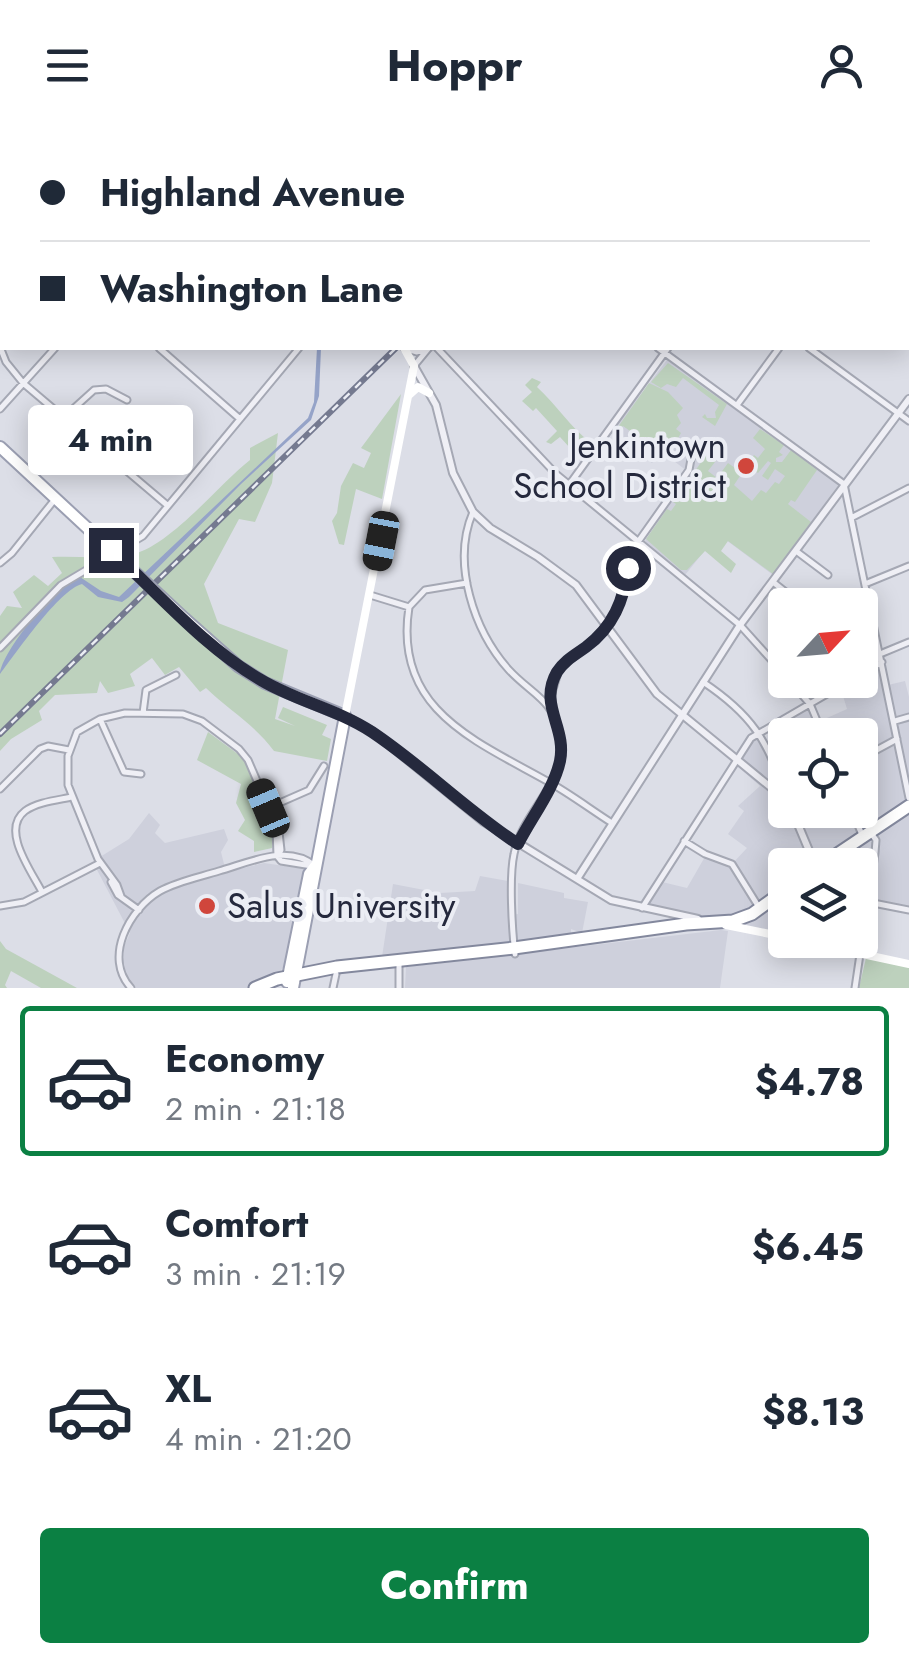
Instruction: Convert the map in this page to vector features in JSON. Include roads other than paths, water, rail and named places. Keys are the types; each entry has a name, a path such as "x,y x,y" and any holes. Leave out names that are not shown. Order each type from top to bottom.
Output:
{"highway":[{"path":"843,848 909,802"},
{"path":"255,988 399,965 687,930 739,920 768,903"},
{"path":"273,988 399,965"}],"main road":[{"path":"290,982 409,395 414,366 405,350"},
{"path":"409,395 418,387 429,394"},
{"path":"0,447 238,666 265,683 345,716"},
{"path":"330,710 342,734"},
{"path":"715,923 768,934"},
{"path":"878,958 909,964"}],"street":[{"path":"1,350 23,383 168,506"},
{"path":"0,409 53,350"},
{"path":"162,350 240,419"},
{"path":"0,648 60,585 138,540 297,350"},
{"path":"427,350 414,366 442,420 453,473 473,512 490,528 561,572 608,625 643,678 682,716 768,784"},
{"path":"439,350 569,484 740,625 768,657"},
{"path":"569,484 663,350"},
{"path":"665,350 844,484 909,802"},
{"path":"737,405 778,350"},
{"path":"812,350 909,421"},
{"path":"64,418 94,390 106,389 127,400"},
{"path":"577,879 740,625 909,398"},
{"path":"548,703 559,669 608,625 621,602 629,560 638,542 692,460"},
{"path":"851,518 909,488"},
{"path":"0,563 56,498"},
{"path":"473,512 467,536 468,582 478,620 499,657 548,703 562,748 558,768 514,856 514,951"},
{"path":"796,551 828,575"},
{"path":"865,584 909,566"},
{"path":"468,582 425,590 410,607 407,637 412,665 436,710 468,738 551,783 612,823"},
{"path":"772,582 780,588"},
{"path":"370,596 410,607"},
{"path":"880,654 909,642"},
{"path":"878,664 882,662"},
{"path":"142,713 146,690 176,676"},
{"path":"703,682 731,701 760,732 768,753"},
{"path":"805,698 815,718"},
{"path":"642,908 750,738 818,698"},
{"path":"140,910 120,896 122,892 100,862 72,797 66,772 76,732 100,719 121,713 192,716 240,750 276,825 277,856"},
{"path":"345,716 374,734 484,822 611,900 715,923"},
{"path":"895,722 909,717"},
{"path":"100,719 124,772 141,774"},
{"path":"878,749 897,738"},
{"path":"0,789 40,749 48,746 69,750"},
{"path":"900,754 909,753"},
{"path":"268,808 309,790 324,766"},
{"path":"42,892 19,848 16,823 30,808 72,797"},
{"path":"862,828 876,840 876,848"},
{"path":"684,841 732,864 760,909"},
{"path":"131,988 119,970 118,953 140,910 153,896 169,886 262,857 308,860 315,866"},
{"path":"0,906 18,904 100,862"},
{"path":"878,904 909,910"},
{"path":"855,988 860,958"},
{"path":"399,965 399,988"},
{"path":"333,988 336,974"}],"water":[{"path":"317,350 321,350 319,396 311,420 129,597 122,602 98,597 82,584 73,589 39,623 0,674 20,635 58,592 80,577 119,597 308,418 314,402"}],"railway":[{"path":"0,734 394,350"}],"place":[{"name":"Jenkintown School District","path":"746,466"},
{"name":"Salus University","path":"207,906"}]}
